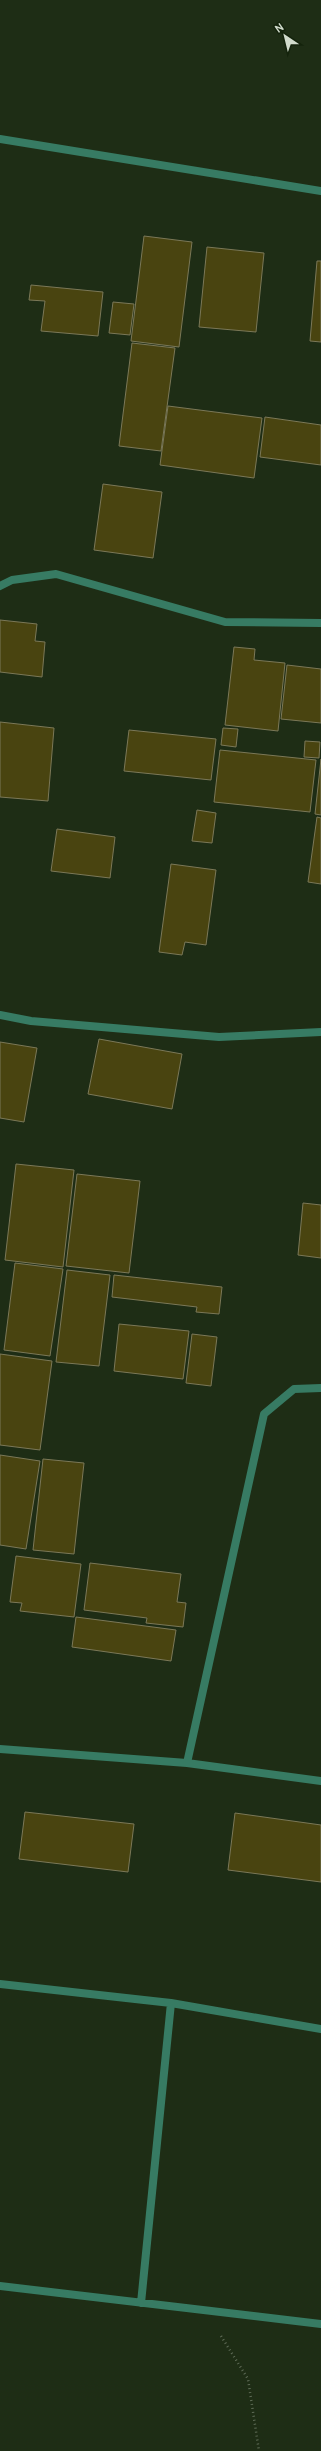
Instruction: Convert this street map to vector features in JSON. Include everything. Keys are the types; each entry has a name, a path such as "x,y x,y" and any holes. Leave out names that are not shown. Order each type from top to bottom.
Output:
{"street":[{"path":"0,139 321,191"},
{"path":"0,586 12,580 56,574 225,622 321,623"},
{"path":"0,1015 31,1021 219,1037 321,1032"},
{"path":"187,1763 264,1414 294,1389 321,1388"},
{"path":"0,1748 187,1763 321,1781"},
{"path":"0,1984 170,2003 321,2029"},
{"path":"141,2303 170,2003"},
{"path":"0,2286 321,2324"}],"path":[{"path":"206,2311 248,2379 258,2451"}],"building":[{"path":"144,236 192,242 179,347 131,341"},
{"path":"207,247 264,253 256,332 199,327"},
{"path":"317,261 321,261 321,342 310,341"},
{"path":"31,285 103,292 98,336 41,331 45,301 29,300"},
{"path":"113,302 134,304 130,335 109,333"},
{"path":"132,343 175,348 161,451 119,446"},
{"path":"168,406 262,418 254,478 160,465"},
{"path":"265,417 321,425 321,465 260,457"},
{"path":"103,484 162,492 153,558 94,550"},
{"path":"0,620 37,624 35,641 45,642 42,677 0,672"},
{"path":"234,647 255,649 254,660 285,663 278,731 225,725"},
{"path":"287,665 321,669 321,723 281,719"},
{"path":"0,722 54,728 48,801 0,797"},
{"path":"223,728 238,729 236,747 221,745"},
{"path":"129,730 216,739 211,780 124,771"},
{"path":"305,741 320,742 319,758 304,757"},
{"path":"220,750 316,760 310,812 214,802"},
{"path":"321,759 321,815 315,814"},
{"path":"197,810 216,813 212,843 192,841"},
{"path":"317,817 321,818 321,884 308,882"},
{"path":"57,829 115,837 110,878 51,871"},
{"path":"171,864 216,870 206,945 185,942 182,955 159,952"},
{"path":"99,1039 182,1054 172,1109 88,1094"},
{"path":"0,1042 37,1048 24,1122 0,1118"},
{"path":"16,1164 74,1170 63,1267 5,1260"},
{"path":"77,1174 140,1181 129,1273 66,1266"},
{"path":"303,1203 321,1205 321,1258 298,1255"},
{"path":"15,1263 63,1269 50,1356 4,1350"},
{"path":"67,1270 110,1275 99,1366 56,1362"},
{"path":"114,1275 222,1287 219,1314 196,1312 197,1307 112,1297"},
{"path":"119,1324 189,1331 183,1379 114,1371"},
{"path":"192,1334 217,1337 211,1386 186,1383"},
{"path":"0,1354 52,1361 40,1450 0,1445"},
{"path":"0,1455 40,1461 26,1549 0,1545"},
{"path":"43,1459 84,1463 74,1554 33,1550"},
{"path":"16,1556 81,1564 74,1617 20,1611 22,1603 10,1602"},
{"path":"90,1563 181,1574 177,1602 186,1603 183,1627 146,1623 147,1618 84,1610"},
{"path":"76,1617 176,1630 171,1661 72,1647"},
{"path":"25,1812 134,1824 128,1872 19,1859"},
{"path":"235,1813 321,1825 321,1882 228,1870"}]}
